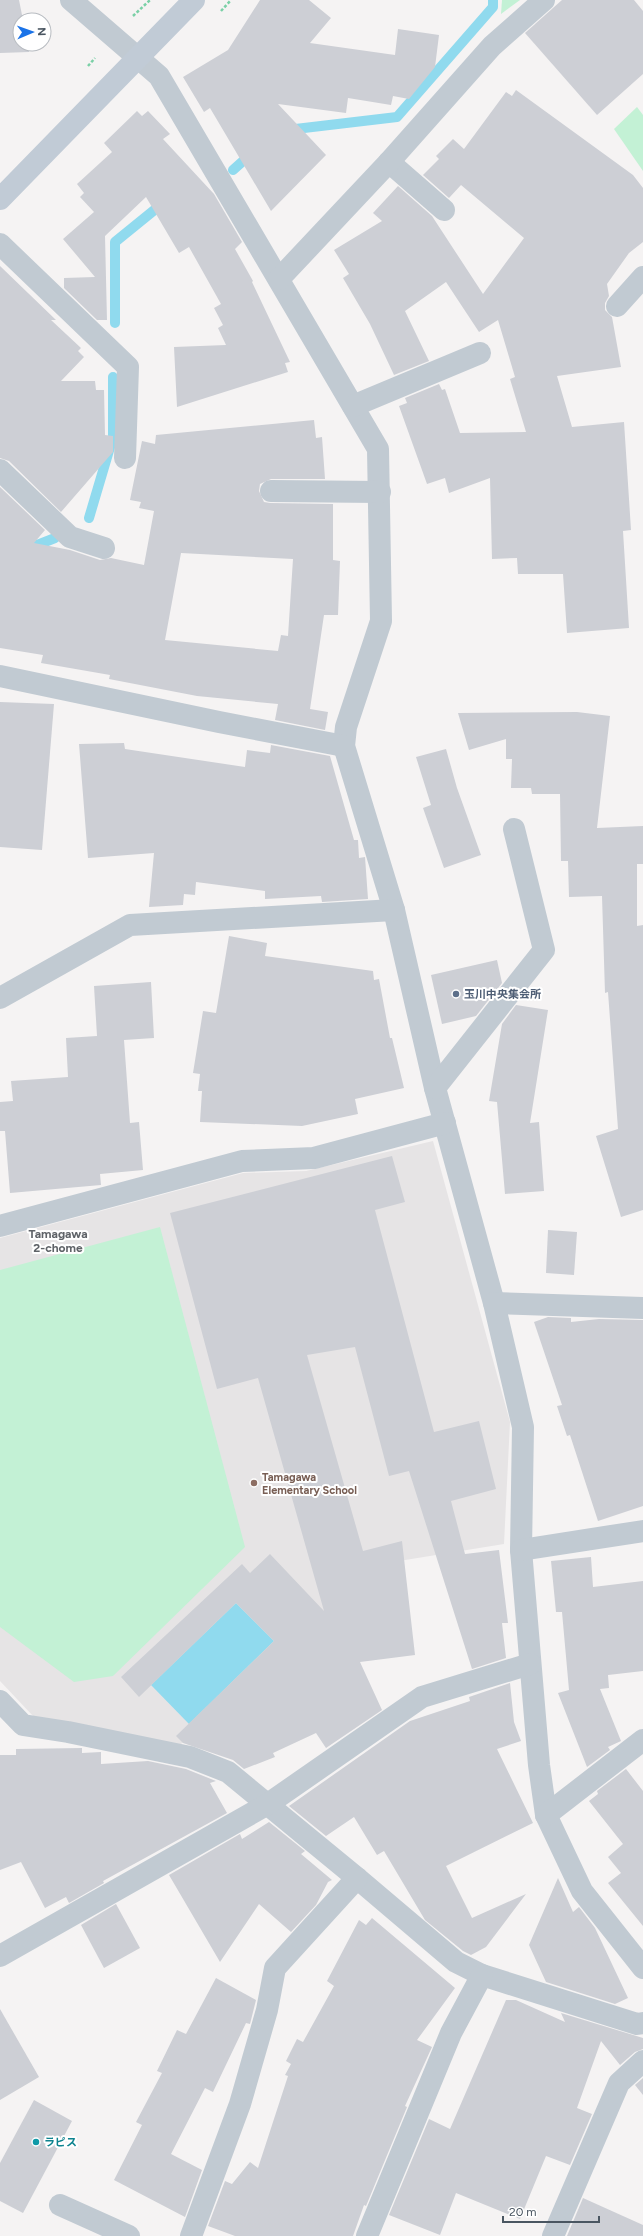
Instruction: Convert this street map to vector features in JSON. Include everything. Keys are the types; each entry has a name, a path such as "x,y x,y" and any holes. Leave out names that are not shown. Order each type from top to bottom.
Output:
{"street":[{"path":"71,0 138,56 159,76 378,449 380,492 381,621 346,726 344,746 394,910 435,1088 494,1303 523,1427 521,1550 539,1764 546,1815 582,1891 639,1955"},
{"path":"0,199 194,0"},
{"path":"279,279 389,162 492,46 544,0"},
{"path":"389,162 444,210"},
{"path":"0,244 128,367 125,458"},
{"path":"618,306 643,277"},
{"path":"353,406 480,353"},
{"path":"0,470 70,537 104,548"},
{"path":"271,491 380,492"},
{"path":"0,676 218,722 344,746"},
{"path":"435,1088 544,950 514,829"},
{"path":"0,998 130,925 394,910"},
{"path":"0,1226 242,1161 314,1158 445,1124"},
{"path":"494,1303 643,1308"},
{"path":"521,1550 643,1531"},
{"path":"0,1956 268,1804 422,1697 530,1664"},
{"path":"0,1700 23,1725 68,1732 190,1757 228,1772 456,1962 482,1975 637,2024 643,2023"},
{"path":"546,1815 643,1740"},
{"path":"191,2236 240,2104 267,2010 275,1968 357,1878"},
{"path":"368,2236 451,2033 482,1975"},
{"path":"553,2236 619,2083 643,2061"},
{"path":"60,2205 129,2236"}],"path":[{"path":"131,19 150,0"}],"shaded area":[{"name":"Tamagawa Elementary School","path":"433,1141 510,1422 504,1544 399,1561 295,1641 180,1745 33,1716 0,1681 0,1238 243,1173 306,1171"}],"green space":[{"path":"502,0 520,0 501,14"},
{"path":"637,107 643,115 643,171 614,129"},
{"path":"160,1227 245,1547 113,1676 74,1682 0,1627 0,1270"}],"water":[{"path":"236,1603 274,1641 189,1724 151,1685"}],"building":[{"path":"0,0 19,0 21,12 12,12 12,52 29,52 0,53"},
{"path":"260,0 309,0 331,18 310,43 395,55 398,29 439,35 435,67 409,99 393,96 391,105 348,98 346,113 278,104 326,155 271,211 210,108 204,112 183,77 228,50"},
{"path":"562,0 634,0 643,11 643,74 597,115 525,33"},
{"path":"516,90 633,175 643,188 643,242 629,253 607,284 609,296 605,303 605,310 612,317 621,367 557,376 572,427 624,422 631,530 623,531 629,628 567,633 563,574 518,574 517,558 492,559 490,478 449,493 445,478 427,484 399,406 407,403 405,398 439,384 442,390 445,389 460,433 526,432 510,379 515,377 498,320 479,332 446,282 405,311 429,361 394,375 370,324 343,278 349,274 334,250 382,221 373,213 398,186 432,216 483,294 524,238 461,185 449,198 423,175 439,159 436,156 453,139 464,149 506,92 512,96"},
{"path":"137,111 142,116 148,111 170,134 163,139 214,194 242,242 235,249 253,281 252,282 290,362 285,363 288,372 177,407 174,347 226,345 218,328 223,325 214,308 221,304 189,247 179,253 146,197 105,236 107,320 97,320 64,288 64,278 95,277 63,239 94,212 80,197 84,193 77,184 112,152 104,143"},
{"path":"0,266 56,320 51,320 81,348 78,351 84,357 61,381 95,381 96,390 104,390 105,435 113,436 113,452 61,512 9,461 0,458"},
{"path":"314,420 316,438 322,437 325,479 271,479 260,484 259,491 264,502 333,504 333,560 340,561 338,615 324,615 310,709 328,712 325,730 275,720 278,704 197,696 109,679 110,675 41,663 43,655 0,648 0,487 45,530 34,543 70,550 100,560 111,558 144,565 154,511 139,508 141,502 130,500 142,441 155,444 156,435","holes":["181,553 293,559 288,636 281,635 278,651 165,640"]},
{"path":"0,702 54,704 42,850 0,847"},
{"path":"577,712 610,716 597,828 643,826 643,864 637,864 637,926 643,925 643,1210 621,1217 596,1136 618,1129 608,992 605,993 602,896 569,897 568,861 561,861 560,794 532,794 531,788 511,788 512,759 506,759 506,739 469,750 458,713"},
{"path":"124,743 125,749 245,767 247,750 270,753 271,745 330,756 354,840 358,840 359,858 365,857 368,899 322,902 321,896 265,899 265,891 196,882 195,895 184,894 183,905 149,907 154,853 88,858 79,744"},
{"path":"446,749 457,788 481,855 444,868 423,808 431,805 416,757"},
{"path":"229,936 267,943 265,956 373,971 374,980 379,979 390,1038 392,1038 404,1088 355,1099 358,1114 302,1126 200,1122 202,1091 198,1091 200,1074 193,1073 203,1011 216,1013"},
{"path":"497,960 502,983 476,1016 442,1024 431,975"},
{"path":"151,982 154,1038 124,1040 130,1123 139,1122 143,1170 100,1174 101,1185 10,1193 5,1131 0,1131 0,1102 13,1101 11,1081 68,1077 66,1038 97,1036 94,986"},
{"path":"516,1005 548,1010 530,1123 539,1122 544,1191 505,1194 497,1102 489,1101 502,1024"},
{"path":"392,1156 405,1202 375,1210 434,1432 479,1421 496,1489 451,1501 465,1554 499,1550 508,1623 502,1623 506,1658 472,1669 409,1471 389,1476 355,1347 307,1355 363,1551 402,1541 415,1655 360,1662 382,1710 326,1748 316,1733 273,1753 275,1757 244,1769 233,1760 183,1743 176,1736 274,1641 236,1603 139,1697 121,1677 242,1564 250,1573 270,1554 324,1611 258,1378 217,1389 170,1213"},
{"path":"548,1230 577,1232 574,1275 546,1273"},
{"path":"548,1317 571,1318 571,1322 599,1319 643,1320 643,1506 598,1521 570,1435 567,1436 557,1406 562,1405 534,1322"},
{"path":"591,1557 593,1587 643,1581 643,1671 608,1675 609,1688 600,1689 621,1741 608,1747 610,1750 587,1767 558,1693 569,1690 562,1612 556,1612 551,1561"},
{"path":"510,1683 514,1722 521,1741 497,1749 533,1823 446,1866 472,1918 526,1894 486,1947 471,1955 463,1951 425,1920 384,1851 377,1855 354,1817 326,1836 289,1806 410,1721 470,1701 469,1697"},
{"path":"82,1748 82,1753 101,1752 101,1764 148,1761 186,1769 216,1781 210,1783 227,1813 103,1881 104,1883 69,1903 66,1897 45,1908 21,1862 0,1870 0,1755 16,1755 16,1749"},
{"path":"626,1769 643,1791 643,1926 608,1883 621,1873 608,1857 623,1844 589,1801 598,1794 597,1791"},
{"path":"269,1822 305,1851 301,1854 332,1880 328,1882 316,1905 291,1932 259,1904 220,1962 169,1875 240,1834 242,1839"},
{"path":"558,1878 573,1912 579,1907 595,1928 628,1998 615,2004 546,1982 529,1945"},
{"path":"116,1904 140,1948 104,1968 81,1925"},
{"path":"372,1918 455,1988 417,2040 432,2047 405,2106 407,2107 366,2206 364,2205 353,2236 235,2236 208,2226 225,2181 232,2184 250,2162 258,2168 288,2076 285,2075 291,2064 286,2061 297,2039 303,2042 334,1986 327,1981 359,1920 366,1925"},
{"path":"216,1978 256,2000 250,2024 246,2023 213,2092 205,2088 171,2154 202,2170 185,2217 114,2180 142,2125 136,2122 162,2073 157,2071 177,2030 186,2034"},
{"path":"506,2000 516,2000 565,2022 561,2013 643,2038 643,2049 635,2052 620,2065 601,2041 577,2108 592,2114 570,2165 546,2156 520,2219 456,2193 440,2235 389,2215 429,2119 450,2129"},
{"path":"0,2009 39,2077 0,2100"},
{"path":"643,2078 643,2095 635,2085"},
{"name":"ラピス","path":"34,2100 72,2121 23,2213 0,2201 0,2163"},
{"path":"583,2198 643,2225 643,2236 567,2236"}],"waterway":[{"path":"287,130 397,117 493,7 493,0"},
{"path":"233,170 252,153"},
{"path":"115,323 115,242 163,203"},
{"path":"89,518 113,437 113,377"},
{"path":"27,549 55,538"}],"place":[{"name":"玉川中央集会所","path":"456,994"},
{"name":"Tamagawa Elementary School","path":"254,1483"},
{"name":"ラピス","path":"36,2142"}],"district":[{"name":"Tamagawa 2-chome","path":"58,1241"}]}
